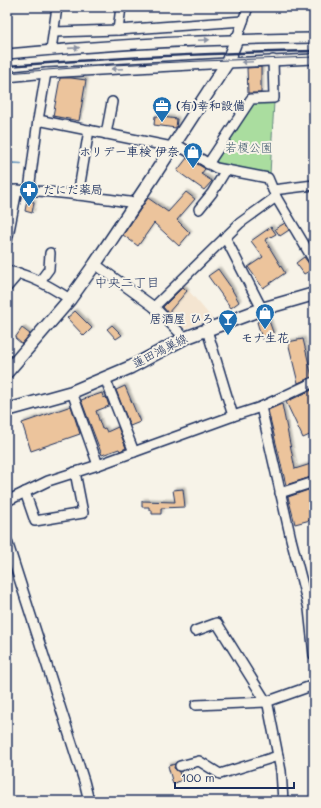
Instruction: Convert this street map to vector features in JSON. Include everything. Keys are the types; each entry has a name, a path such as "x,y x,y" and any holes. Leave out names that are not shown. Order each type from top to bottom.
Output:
{"street":[{"path":"51,50 57,7"},
{"path":"118,30 121,7"},
{"path":"7,372 70,299 136,203 227,63 248,7"},
{"path":"54,32 118,30 243,21"},
{"path":"7,54 237,38 314,38"},
{"path":"7,77 46,73 314,59"},
{"path":"208,164 251,99 274,98 274,60"},
{"path":"29,190 46,73"},
{"path":"106,134 112,102"},
{"path":"38,120 106,134 173,145 208,164 226,170 268,178 274,193 314,261"},
{"path":"78,195 89,130"},
{"path":"199,209 212,194 226,170"},
{"path":"154,307 225,237 274,193 314,185"},
{"path":"7,242 12,190 29,190 78,195 136,203"},
{"path":"225,237 262,309"},
{"path":"40,281 48,269 50,253"},
{"path":"94,264 154,307 184,338"},
{"path":"7,271 18,273 40,281 70,299"},
{"path":"7,287 18,273"},
{"name":"蓮田鴻巣線","path":"7,410 72,392 131,367 184,338 262,309 314,294"},
{"path":"207,330 233,416"},
{"path":"105,378 134,452"},
{"path":"7,501 48,481 98,465 261,407 314,382"},
{"path":"72,392 98,465"},
{"path":"261,407 280,493 309,609 314,655"},
{"path":"25,492 35,521 83,513 74,472"},
{"path":"280,493 314,482"},
{"path":"7,541 84,781 89,801"},
{"path":"195,631 217,622 268,705 281,771 283,801"},
{"path":"196,705 266,702 314,685"},
{"path":"180,766 199,761 220,774 278,756"}],"shaded area":[{"path":"183,284 212,318 182,330 160,310 160,306"}],"green space":[{"name":"若榎公園","path":"251,102 274,102 270,174 217,163 215,159"}],"building":[{"path":"261,67 261,93 248,93 247,68"},
{"path":"60,78 86,80 79,121 53,116"},
{"path":"155,116 177,119 176,128 154,125"},
{"path":"187,158 204,168 205,169 201,174 212,181 204,190 177,171"},
{"path":"186,192 195,199 177,220 190,233 179,246 154,223 138,246 123,235 148,198 168,212"},
{"path":"27,200 34,202 32,213 25,211"},
{"path":"285,223 289,230 280,236 275,229"},
{"path":"271,227 276,234 265,240 285,273 263,288 248,267 263,257 251,241"},
{"path":"304,257 313,269 304,274 296,263"},
{"path":"218,269 239,302 231,308 208,276"},
{"path":"183,287 187,291 168,313 163,307"},
{"path":"75,311 92,328 84,336 67,318"},
{"path":"268,318 274,335 262,339 257,322"},
{"path":"112,325 122,335 116,339 107,329"},
{"path":"22,328 30,334 22,344 15,338"},
{"path":"303,339 312,377 298,383 288,342"},
{"path":"125,386 140,422 130,426 116,390"},
{"path":"314,389 314,433 303,438 286,402"},
{"path":"102,393 103,398 106,397 109,406 96,411 102,429 105,428 107,432 118,427 126,448 102,455 81,400"},
{"path":"282,404 295,469 314,463 314,476 286,485 268,410"},
{"path":"71,406 80,434 31,451 22,423"},
{"path":"314,488 314,519 295,524 288,497"},
{"path":"183,489 185,507 161,508 161,514 152,514 152,510 149,510 149,507 142,507 142,501 175,502 173,490"},
{"path":"175,764 174,768 179,772 182,780 173,784 168,766"}],"waterway":[{"path":"7,163 21,164"}],"tram line":[{"path":"7,73 113,65 314,57"}],"railway":[{"path":"7,66 160,56 314,51"}],"place":[{"name":"(有)幸和設備","path":"162,123"},
{"name":"ホリデー車検 伊奈","path":"193,169"},
{"name":"たにだ薬局","path":"29,207"},
{"name":"モナ生花","path":"265,330"},
{"name":"居酒屋 ひろ","path":"228,336"}],"district":[{"name":"中央二丁目","path":"127,282"}]}
